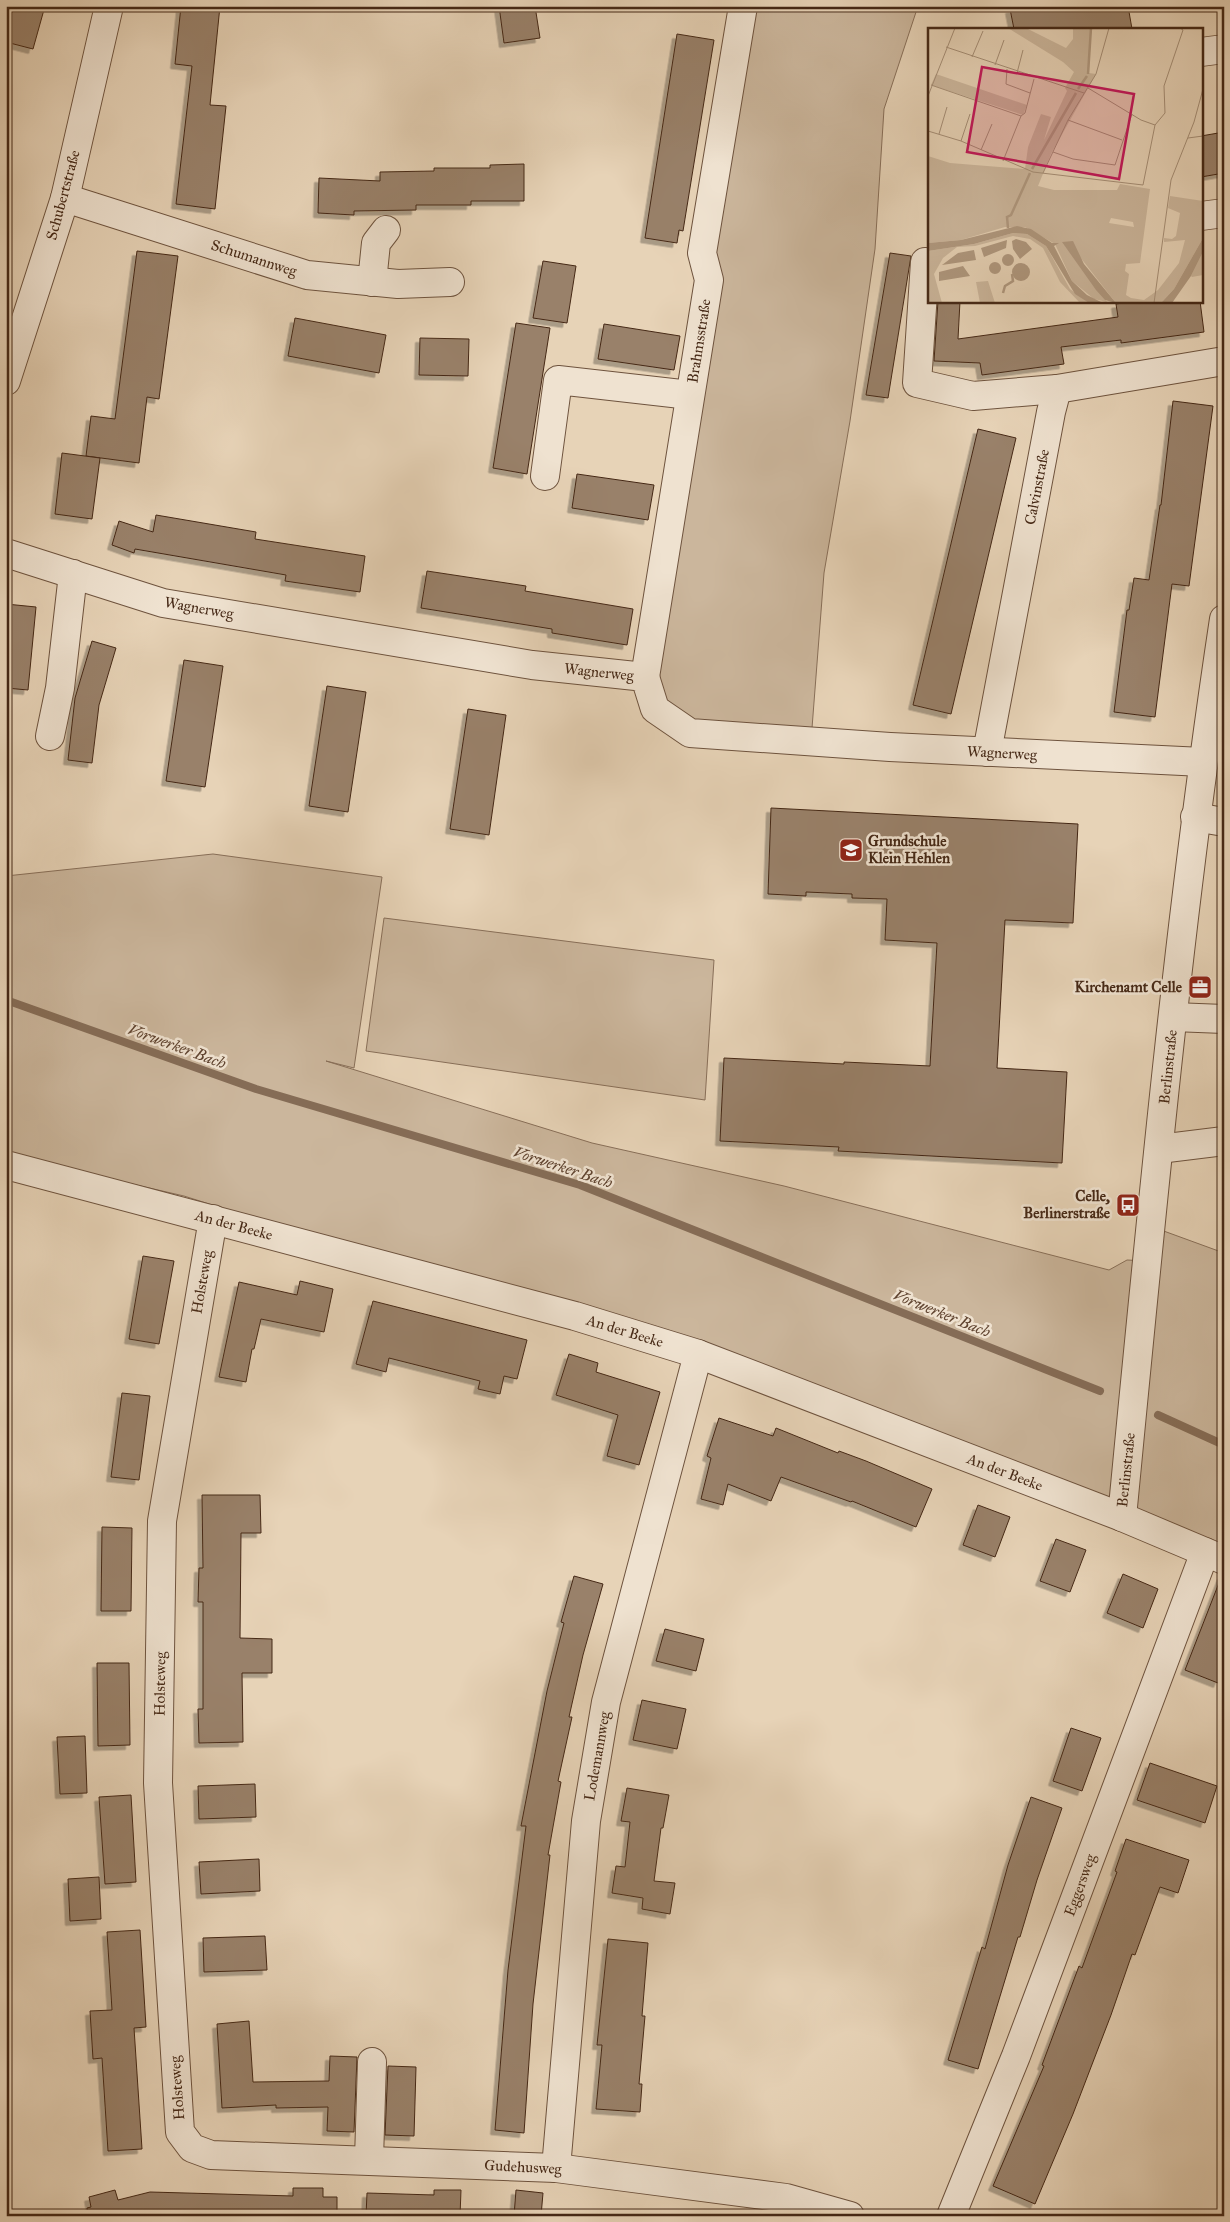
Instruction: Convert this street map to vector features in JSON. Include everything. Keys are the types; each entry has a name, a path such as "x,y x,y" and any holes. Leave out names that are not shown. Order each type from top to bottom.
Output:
{"street":[{"name":"Schubertstraße","path":"6,381 65,198 109,6"},
{"name":"Brahmsstraße","path":"645,677 709,280 702,253 743,6"},
{"path":"1202,52 1224,48"},
{"name":"Schumannweg","path":"65,198 307,275 398,284 450,282"},
{"path":"1202,216 1224,214"},
{"path":"372,282 376,243 386,230"},
{"path":"925,262 918,383 973,396 1057,389 1224,361"},
{"path":"545,476 558,380 690,395"},
{"name":"Calvinstraße","path":"987,752 1051,412 1057,389"},
{"name":"Wagnerweg","path":"6,553 163,602 523,663 645,677 655,708 690,732 987,752 1203,762"},
{"path":"50,736 60,688 73,574"},
{"name":"Berlinstraße","path":"1122,1517 1195,817 1224,619"},
{"path":"1195,817 1224,822"},
{"path":"1173,1017 1224,1019"},
{"path":"1159,1149 1224,1141"},
{"name":"An der Beeke","path":"6,1165 213,1219 531,1306 575,1316 698,1354 1122,1517 1214,1556"},
{"name":"Holsteweg","path":"192,2148 180,2132 158,1783 162,1521 213,1219"},
{"name":"Lodemannweg","path":"556,2168 586,1821 606,1702 698,1354"},
{"name":"Eggersweg","path":"951,2216 1214,1556"},
{"path":"369,2159 372,2062"},
{"name":"Gudehusweg","path":"192,2148 211,2155 369,2159 556,2168 786,2198 850,2216"}],"shaded area":[{"path":"743,6 918,6 884,109 875,249 850,421 824,573 811,741 690,733 655,709"},
{"path":"213,854 382,877 354,1068 326,1061 592,1143 784,1186 1109,1270 1127,1260 1148,1261 1150,1226 1224,1253 1224,1560 531,1306 184,1196 6,1155 6,876"},
{"path":"384,918 714,960 705,1100 366,1051"}],"building":[{"path":"6,6 45,6 33,49 6,42"},
{"path":"181,6 220,6 210,105 226,106 215,209 176,204 192,66 175,64"},
{"path":"499,6 535,6 540,38 504,43"},
{"path":"1028,6 1128,6 1132,28 1014,28 1010,9"},
{"path":"677,34 714,40 683,231 679,230 677,243 645,238"},
{"path":"1224,132 1224,173 1202,177 1202,136"},
{"path":"524,164 524,201 471,201 471,205 416,205 416,210 354,211 354,215 318,213 319,178 380,181 380,172 434,171 434,168 490,168 490,165"},
{"path":"137,251 178,256 159,399 147,397 139,463 86,456 91,416 115,419"},
{"path":"890,253 911,256 888,398 866,395"},
{"path":"543,261 576,266 567,323 533,318"},
{"path":"938,302 960,302 958,339 1118,317 1116,304 1129,302 1200,302 1204,332 1121,343 1121,340 1061,347 1064,364 982,375 980,363 934,361"},
{"path":"295,318 386,335 379,373 288,356"},
{"path":"516,323 550,328 527,474 493,468"},
{"path":"604,324 680,336 674,370 598,359"},
{"path":"420,338 469,339 468,376 419,375"},
{"path":"1173,401 1213,406 1189,586 1172,584 1155,717 1114,712 1127,610 1129,610 1134,578 1149,580 1161,505"},
{"path":"978,429 1016,438 951,714 913,705"},
{"path":"62,453 100,458 92,519 55,514"},
{"path":"577,474 654,485 648,520 572,508"},
{"path":"156,515 256,532 255,539 365,556 360,592 285,581 286,575 135,549 134,553 112,545 119,521 153,532"},
{"path":"427,571 526,586 525,591 633,609 627,645 552,633 552,629 421,608"},
{"path":"6,604 36,607 28,690 6,688"},
{"path":"92,641 116,648 99,705 92,763 68,760 75,698"},
{"path":"184,660 223,666 205,787 166,781"},
{"path":"327,686 366,692 348,812 309,806"},
{"path":"468,709 506,715 489,835 450,829"},
{"path":"771,808 1078,824 1073,923 1005,920 997,1068 1067,1072 1062,1163 838,1151 839,1147 720,1141 724,1058 930,1066 937,943 885,940 887,899 852,898 852,894 806,892 806,896 768,894"},
{"path":"143,1256 174,1261 159,1344 129,1339"},
{"path":"300,1281 333,1289 324,1332 261,1319 254,1349 252,1349 246,1382 219,1377 239,1282 297,1295"},
{"path":"373,1301 527,1340 517,1379 504,1376 500,1394 478,1389 480,1381 389,1358 386,1372 356,1364"},
{"path":"569,1354 598,1363 596,1372 660,1392 639,1465 607,1456 618,1415 556,1395"},
{"path":"122,1393 150,1396 139,1480 111,1477"},
{"path":"719,1418 773,1436 776,1428 838,1453 839,1451 866,1461 932,1489 916,1527 852,1501 781,1477 771,1501 728,1484 723,1505 701,1499 711,1458 707,1456"},
{"path":"202,1495 260,1495 261,1533 241,1533 240,1638 272,1639 272,1673 242,1673 243,1742 199,1743 198,1709 203,1709 203,1602 198,1602 199,1568 203,1568"},
{"path":"978,1505 1010,1517 995,1557 963,1545"},
{"path":"102,1527 132,1528 131,1611 101,1611"},
{"path":"1056,1539 1086,1550 1070,1592 1040,1581"},
{"path":"1123,1574 1158,1589 1143,1628 1107,1613"},
{"path":"1222,1575 1224,1575 1224,1669 1218,1683 1185,1670"},
{"path":"574,1576 603,1584 583,1655 569,1717 572,1717 558,1781 561,1782 548,1855 550,1855 533,2004 524,2133 495,2130 508,1970 526,1826 521,1826 547,1691 564,1623 561,1622"},
{"path":"665,1629 704,1639 696,1671 656,1661"},
{"path":"97,1663 129,1663 130,1745 98,1746"},
{"path":"642,1700 686,1709 677,1749 633,1740"},
{"path":"1071,1728 1101,1738 1082,1791 1053,1781"},
{"path":"85,1736 87,1793 60,1794 57,1737"},
{"path":"1150,1763 1217,1786 1205,1823 1137,1800"},
{"path":"255,1784 256,1817 199,1819 198,1786"},
{"path":"627,1788 669,1795 663,1828 661,1828 654,1881 675,1883 670,1914 642,1909 643,1898 612,1893 616,1866 625,1867 630,1822 621,1821"},
{"path":"131,1795 136,1882 105,1884 99,1797"},
{"path":"1031,1797 1062,1808 1020,1937 1018,1937 978,2069 948,2060 982,1947 985,1949 1008,1865"},
{"path":"1126,1839 1189,1860 1178,1893 1160,1887 1135,1955 1132,1954 1073,2114 1035,2204 993,2186 1044,2066 1042,2065 1079,1966 1082,1968 1117,1872 1115,1871"},
{"path":"259,1859 260,1891 201,1894 199,1862"},
{"path":"99,1877 101,1919 70,1921 68,1879"},
{"path":"140,1930 146,2027 134,2028 142,2149 108,2151 102,2058 93,2059 90,2011 112,2010 107,1932"},
{"path":"265,1936 267,1970 204,1972 203,1938"},
{"path":"608,1939 648,1943 642,2016 645,2016 639,2084 642,2084 640,2112 596,2109 602,2045 597,2045"},
{"path":"249,2021 253,2082 329,2081 330,2056 357,2057 354,2132 327,2131 328,2107 276,2108 276,2105 222,2108 217,2024"},
{"path":"388,2066 416,2067 414,2136 385,2135"},
{"path":"293,2188 323,2188 323,2197 337,2197 337,2216 88,2216 87,2208 91,2207 89,2197 115,2190 118,2200 150,2192 293,2196"},
{"path":"434,2190 461,2190 460,2216 366,2216 367,2193 434,2195"},
{"path":"516,2190 543,2193 541,2216 514,2216"}],"waterway":[{"name":"Vorwerker Bach","path":"6,1000 256,1089 580,1185 1100,1391"},
{"name":"Vorwerker Bach","path":"1158,1415 1224,1445"}],"place":[{"name":"Grundschule Klein Hehlen","path":"851,850"},
{"name":"Kirchenamt Celle","path":"1200,987"},
{"name":"Celle, Berlinerstraße","path":"1128,1205"}]}
